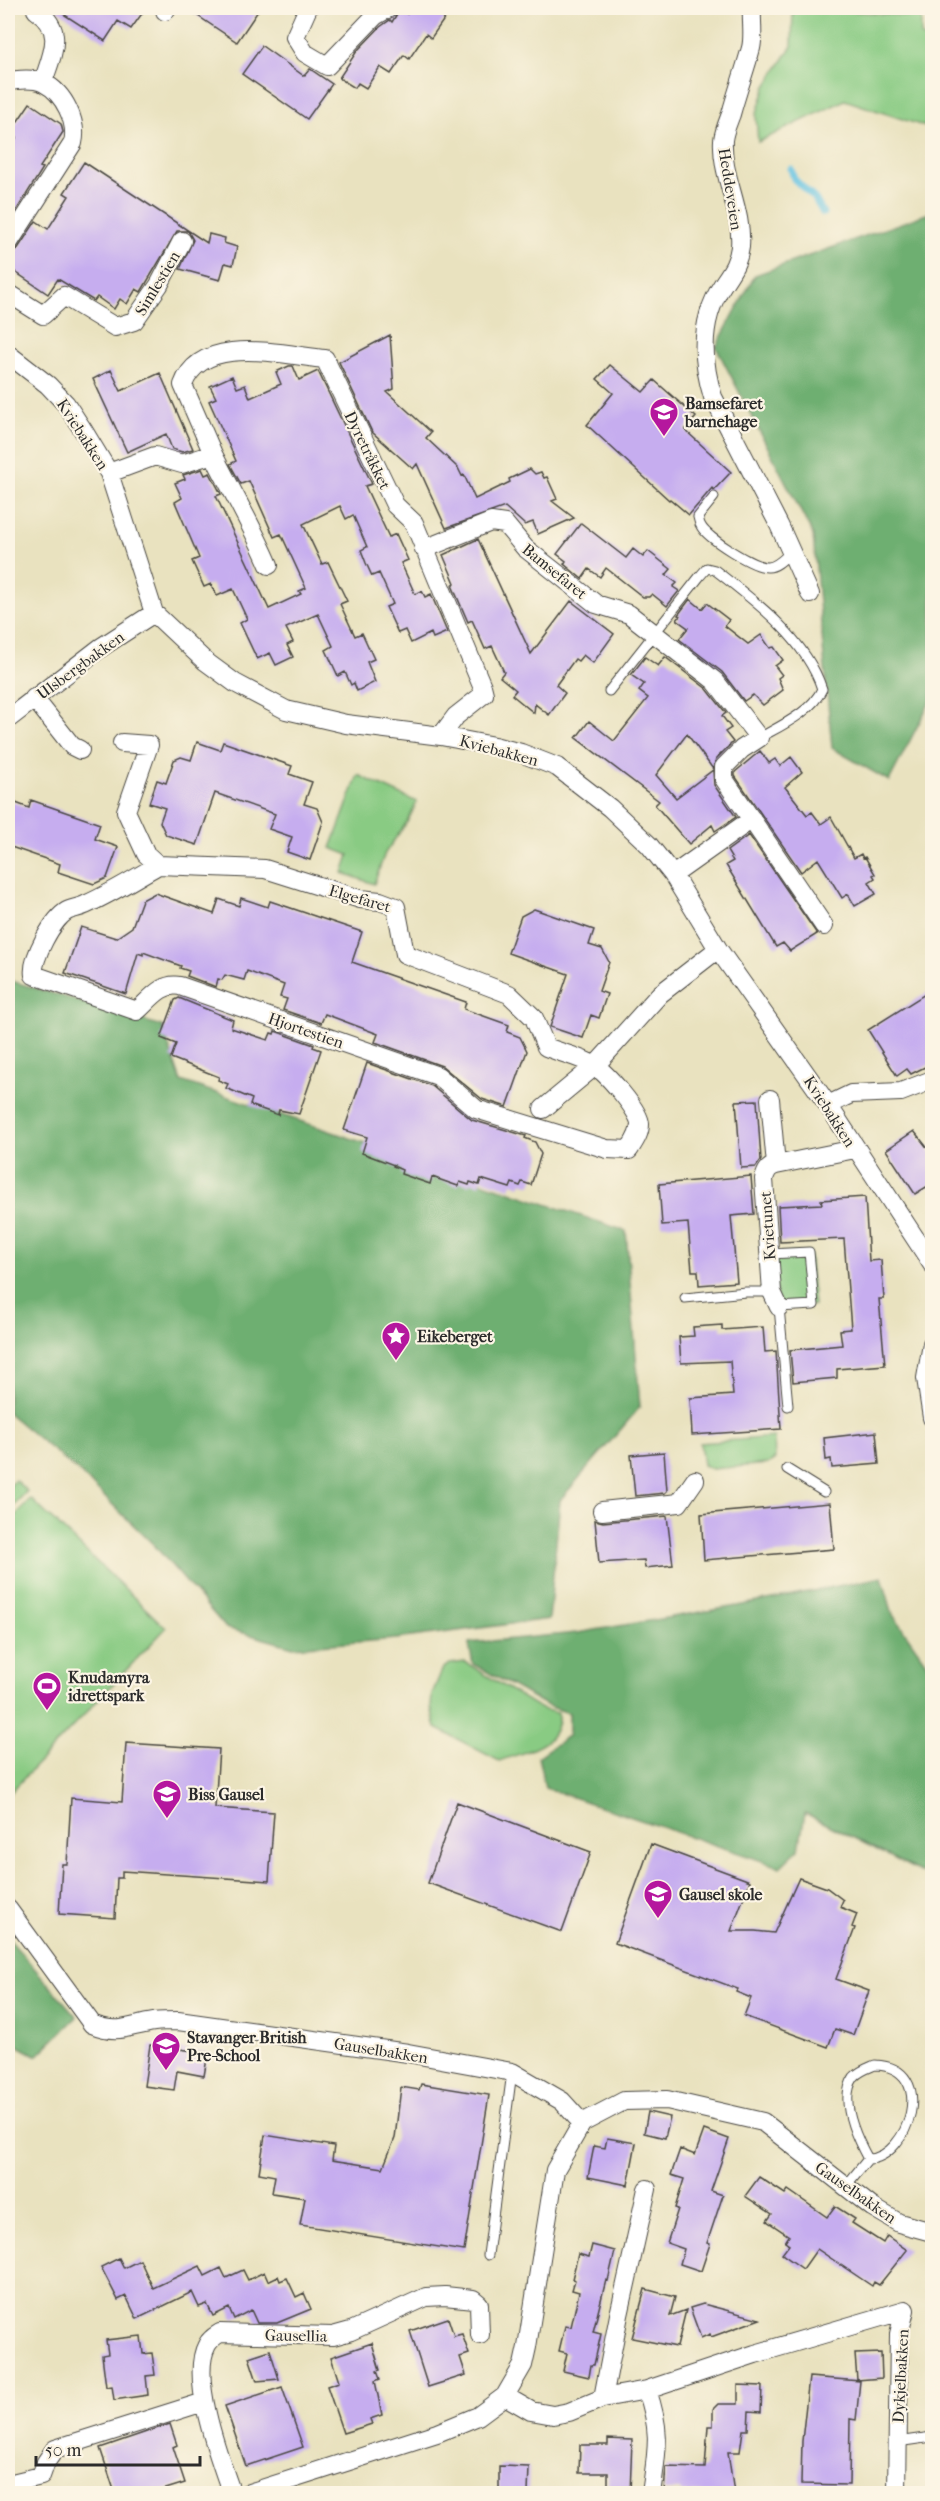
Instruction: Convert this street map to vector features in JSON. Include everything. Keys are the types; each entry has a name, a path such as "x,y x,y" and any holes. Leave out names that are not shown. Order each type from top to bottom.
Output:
{"street":[{"path":"38,8 36,10 45,16 53,27 55,40 43,82"},
{"path":"308,8 295,37 305,54 327,66 375,16 389,8"},
{"name":"Heddeveien","path":"752,8 751,46 723,138 727,171 738,207 740,248 734,270 723,284 706,322 704,353 706,375 713,398 810,594"},
{"path":"8,82 15,79 43,82 53,89 69,110 74,124 73,143 8,244"},
{"name":"Simlestien","path":"8,293 43,315 64,296 115,327 134,321 159,285 182,241"},
{"name":"Dyretråkket","path":"269,566 251,524 240,508 213,454 183,385 186,375 207,357 227,351 325,359 395,505 414,523 484,694 456,716 441,736"},
{"name":"Kviebakken","path":"8,354 48,385 66,404 109,473 154,613 213,667 235,683 286,710 346,724 441,736 521,753 557,767 610,808 649,845 673,875 718,949 828,1105 933,1264"},
{"path":"109,473 155,456 182,464 213,454"},
{"name":"Bamsefaret","path":"424,549 491,522 505,524 525,548 596,604 629,614 715,681 759,738"},
{"name":"Ulsbergbakken","path":"8,719 100,648 154,613"},
{"path":"34,698 72,746 80,750"},
{"path":"759,738 742,749 724,767 724,779 824,926"},
{"path":"122,743 149,745 126,811 146,854 158,865"},
{"path":"673,875 752,819"},
{"name":"Hjortestien","path":"158,865 84,906 67,911 53,924 33,968 35,977 137,1011 161,989 172,984 180,986 438,1076 476,1109 607,1149 629,1150 636,1140 640,1126 639,1115"},
{"name":"Elgefaret","path":"158,865 265,869 360,899 380,901 396,907 405,954 509,994 534,1018 546,1047 595,1066 639,1115"},
{"path":"543,1109 595,1066 660,994 718,949"},
{"path":"828,1105 851,1094 901,1092 933,1080"},
{"name":"Kvietunet","path":"770,1099 776,1165 771,1167 764,1179 769,1254 775,1299"},
{"path":"776,1165 855,1149"},
{"path":"932,1417 926,1378 933,1344"},
{"path":"602,1511 679,1503 695,1479"},
{"name":"Gauselbakken","path":"8,1909 92,2024 108,2030 126,2030 152,2022 178,2020 512,2072 562,2101 582,2123 624,2101 667,2100 763,2122 845,2187 899,2223 933,2232"},
{"path":"246,2493 437,2433 478,2416 506,2396 523,2365 527,2347 555,2170 582,2123"},
{"path":"603,2398 647,2189"},
{"name":"Gausellia","path":"232,2493 204,2402 204,2355 211,2338 220,2332 333,2336 351,2331 426,2298 445,2296 473,2300 479,2304 480,2335"},
{"name":"Dykjelbakken","path":"647,2390 755,2354 905,2310 899,2334 897,2493"},
{"path":"506,2396 531,2411 553,2415 569,2412 603,2398 647,2390 657,2419 658,2445 651,2493"},
{"path":"8,2484 41,2476 46,2462 55,2450 204,2402"}],"lane":[{"path":"714,497 698,517 701,527 729,549 754,565 769,567 791,552"},
{"path":"609,691 707,568 715,570 772,618 802,650 819,678 822,689 813,702 789,721 759,738"},
{"path":"685,1298 746,1292 814,1305 809,1252 769,1254"},
{"name":"Kvietunet","path":"775,1299 788,1406"},
{"path":"787,1469 824,1492"},
{"path":"845,2187 868,2159 880,2157 892,2147 904,2131 911,2114 912,2095 908,2081 898,2070 883,2066 865,2069 854,2078 848,2097 854,2127 868,2159"},
{"path":"488,2255 512,2072"},
{"name":"Dykjelbakken","path":"897,2442 933,2436"}],"green space":[{"path":"793,8 850,8 850,11 921,17 921,37 927,38 924,64 932,65 932,129 845,100 758,142 756,115 766,86 792,46"},
{"path":"932,212 932,698 889,781 832,748 813,535 716,347 755,275"},
{"path":"358,775 417,802 407,822 385,853 374,884 343,873 349,855 331,848"},
{"path":"8,980 162,1026 181,1081 626,1231 640,1407 560,1500 549,1619 396,1639 293,1647 226,1628 154,1545 80,1473 8,1413"},
{"path":"809,1252 814,1305 779,1307 769,1254"},
{"path":"774,1437 775,1459 768,1464 712,1469 703,1465 700,1443"},
{"path":"15,1480 27,1491 8,1512 8,1488"},
{"name":"Knudamyra idrettspark","path":"31,1499 166,1628 8,1795 8,1524"},
{"path":"882,1577 893,1615 932,1671 932,1878 805,1813 799,1849 780,1867 545,1788 538,1757 569,1735 569,1713 548,1706 473,1664 469,1645 469,1643 577,1633 737,1606"},
{"path":"465,1662 541,1709 558,1713 557,1724 547,1740 530,1750 499,1761 436,1728 431,1707 432,1694 443,1668 450,1664"},
{"path":"8,1938 77,2017 37,2056 8,2040"}],"building":[{"path":"54,8 146,8 131,29 118,21 105,41"},
{"path":"186,8 260,8 237,42"},
{"path":"411,8 452,8 431,38 426,34 409,59 404,55 391,74 380,67 366,88 358,83 355,88 339,78 357,51 380,27 390,20 392,22 400,9 407,14"},
{"path":"262,46 304,76 310,69 332,84 307,119 242,74"},
{"path":"30,103 61,124 63,132 8,224 8,151 16,138 9,134"},
{"path":"84,162 207,243 209,234 225,238 224,243 237,247 233,265 225,263 220,280 180,269 193,240 188,231 177,231 141,292 136,289 127,304 120,299 114,309 97,297 94,301 58,279 48,294 8,267 8,255 17,250 36,221 48,229 69,196 64,193"},
{"path":"390,335 394,389 387,392 431,432 426,438 458,468 462,476 464,475 475,499 510,482 509,479 530,469 535,474 541,472 544,478 547,477 557,499 552,501 574,518 538,534 533,522 525,525 505,507 446,528 417,464 413,469 372,432 339,362"},
{"path":"610,365 643,392 654,380 696,417 685,430 731,472 714,490 712,488 689,515 669,500 587,425 613,393 597,379"},
{"path":"293,366 299,380 318,371 372,484 365,486 389,537 396,534 408,560 401,563 415,594 422,591 425,597 431,594 447,632 433,638 431,633 411,643 405,630 398,633 386,607 393,604 379,573 372,576 366,563 361,550 367,547 353,515 346,519 340,506 303,524 322,564 328,562 347,601 340,604 355,636 362,633 374,659 367,662 375,682 357,691 354,683 351,685 345,672 338,676 326,650 333,646 318,614 286,628 293,642 287,645 293,657 276,665 270,653 257,659 240,623 247,619 233,589 217,596 211,584 204,587 192,561 199,558 175,502 182,498 175,483 185,479 183,475 202,469 205,475 210,473 221,494 216,496 269,609 301,594 299,591 306,588 281,534 274,537 249,481 241,484 230,464 236,461 209,401 216,398 210,386 232,376 237,388 245,385 250,398 281,384 276,372"},
{"path":"111,370 121,391 160,373 193,449 182,452 172,449 166,434 127,452 93,379"},
{"path":"581,523 626,558 633,549 643,557 648,551 671,569 666,575 677,583 673,587 679,591 667,606 652,594 649,597 643,597 606,568 600,577 589,569 582,579 564,564 566,561 557,554"},
{"path":"478,539 531,654 571,601 614,634 593,663 583,655 578,661 575,659 556,685 565,693 549,715 535,704 534,713 512,695 516,690 500,677 504,672 492,646 485,649 472,620 468,622 452,585 455,583 443,555"},
{"path":"690,599 702,609 707,603 729,620 725,626 748,644 761,635 770,648 774,647 783,660 775,666 782,675 778,678 783,690 763,705 753,695 744,701 722,672 679,639 688,628 677,620 680,616 678,615"},
{"path":"645,657 658,666 665,657 707,689 726,713 722,716 731,728 725,732 733,742 716,759 713,769 687,734 656,775 676,798 713,770 714,785 736,817 715,831 712,825 689,844 655,805 659,801 576,738 589,721 614,741 648,698 639,691 644,684 631,675"},
{"path":"197,742 220,750 223,742 292,766 289,774 312,782 304,804 317,808 323,822 310,860 287,852 292,837 269,829 275,814 215,793 197,845 166,835 160,822 165,808 149,803 157,780 166,783 174,760 181,757 191,760"},
{"path":"760,751 769,763 775,759 780,766 791,757 802,772 785,787 807,815 812,812 821,824 831,817 854,858 861,854 863,858 865,857 875,874 873,875 875,878 869,882 876,894 855,906 848,894 842,898 818,859 801,872 735,776 735,772"},
{"path":"8,800 29,808 31,800 100,824 95,839 118,847 107,878 94,884 58,872 60,864 8,846"},
{"path":"749,835 817,934 790,951 783,943 776,947 726,865 733,861 727,851"},
{"path":"155,893 214,914 219,899 239,906 241,898 268,907 270,901 362,932 352,962 466,1002 464,1009 509,1025 507,1032 520,1037 527,1051 507,1107 482,1099 442,1066 375,1042 378,1034 325,1014 321,1023 283,1010 287,999 280,997 284,985 247,971 244,980 225,975 222,980 218,979 216,987 187,976 189,971 180,968 181,966 143,952 143,955 138,953 126,994 65,973 81,927 116,938 132,927 142,900"},
{"path":"534,909 594,930 589,945 602,949 609,962 599,991 607,994 599,1018 591,1015 583,1038 550,1027 568,974 508,953 521,916"},
{"path":"933,989 933,1063 911,1074 907,1069 897,1076 868,1030"},
{"path":"179,998 233,1020 231,1028 268,1040 271,1033 274,1034 275,1031 314,1045 313,1047 321,1050 299,1114 279,1110 278,1115 250,1105 252,1099 226,1088 228,1084 218,1080 219,1077 171,1058 176,1044 161,1038 175,1000"},
{"path":"367,1063 432,1086 472,1120 526,1136 525,1138 535,1142 541,1154 531,1185 522,1182 520,1186 512,1183 510,1188 481,1179 479,1185 460,1182 458,1186 432,1177 430,1184 401,1174 402,1170 394,1165 362,1153 367,1137 344,1130"},
{"path":"757,1100 761,1160 756,1167 741,1168 736,1101"},
{"path":"914,1131 933,1155 933,1183 915,1194 886,1150"},
{"path":"751,1176 754,1214 731,1216 737,1282 699,1285 698,1271 692,1271 688,1223 662,1225 659,1184"},
{"path":"865,1197 869,1261 881,1260 884,1299 879,1299 885,1365 837,1369 837,1378 793,1382 790,1350 842,1345 840,1330 851,1329 844,1239 780,1242 778,1206 822,1204 821,1200"},
{"path":"722,1325 722,1330 763,1327 765,1352 776,1351 781,1429 692,1435 690,1398 733,1395 730,1361 681,1363 679,1337 694,1336 693,1327"},
{"path":"876,1432 879,1464 832,1468 831,1459 826,1460 824,1438"},
{"path":"664,1452 667,1491 635,1496 631,1455"},
{"path":"830,1503 834,1549 704,1560 701,1514"},
{"path":"667,1516 673,1565 645,1568 644,1560 599,1563 595,1520 603,1522"},
{"path":"126,1743 219,1749 215,1808 274,1812 269,1881 122,1871 122,1878 117,1878 115,1918 59,1914 62,1864 67,1864 71,1798 122,1802"},
{"path":"457,1802 591,1852 562,1932 428,1883"},
{"name":"Gausel skole","path":"651,1844 750,1881 731,1931 774,1933 799,1878 827,1888 843,1900 840,1907 857,1914 852,1927 855,1928 836,1979 869,1991 853,2035 835,2029 828,2047 744,2016 751,1998 736,1992 738,1989 615,1943"},
{"path":"150,2045 208,2053 204,2076 177,2071 174,2090 144,2086"},
{"path":"421,2084 489,2095 464,2251 300,2225 305,2198 272,2193 275,2176 259,2173 265,2135 334,2146 332,2160 383,2168 395,2138 401,2087 419,2090"},
{"path":"648,2112 670,2117 665,2138 644,2133"},
{"path":"704,2130 729,2139 711,2191 723,2195 707,2243 710,2244 701,2271 680,2264 684,2249 667,2243 678,2209 675,2208 684,2179 671,2175 680,2149 695,2155"},
{"path":"607,2138 636,2143 628,2185 588,2177 594,2146 605,2148"},
{"path":"759,2177 785,2194 788,2190 827,2217 835,2206 855,2219 852,2223 883,2243 887,2236 907,2250 879,2285 874,2282 872,2286 817,2249 803,2269 782,2254 789,2245 785,2242 789,2236 767,2221 772,2214 745,2196"},
{"path":"592,2245 615,2251 593,2332 601,2334 589,2377 563,2371 567,2353 559,2351 565,2326 571,2327 579,2292 572,2290 575,2280 572,2279 578,2254 589,2257"},
{"path":"119,2258 124,2268 140,2260 153,2288 200,2266 205,2276 221,2268 226,2278 243,2270 248,2280 264,2272 268,2281 278,2276 280,2281 287,2278 296,2297 304,2293 311,2309 277,2323 257,2323 251,2310 234,2319 229,2308 213,2316 207,2304 199,2307 192,2292 137,2319 126,2296 118,2300 101,2267"},
{"path":"645,2289 675,2297 670,2316 686,2310 677,2347 632,2338"},
{"path":"703,2304 760,2319 711,2337 710,2334 701,2338 690,2308"},
{"path":"448,2318 454,2336 462,2334 469,2354 460,2357 466,2375 428,2387 410,2331"},
{"path":"141,2336 143,2354 152,2353 155,2375 146,2376 148,2395 114,2400 112,2386 106,2387 102,2355 108,2354 106,2340"},
{"path":"372,2343 380,2370 377,2371 380,2379 375,2381 382,2415 370,2419 372,2424 343,2433 327,2386 339,2382 331,2357"},
{"path":"270,2350 279,2379 257,2381 249,2357"},
{"path":"881,2353 882,2378 857,2380 855,2354"},
{"path":"809,2377 860,2381 856,2420 850,2419 849,2485 801,2484 802,2441"},
{"path":"738,2385 762,2386 761,2412 749,2411 748,2430 743,2430 740,2452 728,2452 734,2493 664,2491 666,2467 705,2468 708,2426 713,2426 713,2409 718,2404 738,2404"},
{"path":"282,2387 303,2447 246,2466 225,2406"},
{"path":"170,2424 177,2445 173,2447 185,2483 153,2493 115,2493 100,2448"},
{"path":"608,2439 632,2440 630,2493 608,2493 608,2473 579,2473 580,2445 608,2445"},
{"path":"499,2466 529,2467 528,2493 499,2493"}],"waterway":[{"path":"791,169 794,179 815,199 823,213"}],"place":[{"name":"Bamsefaret barnehage","path":"664,438"},
{"name":"Eikeberget","path":"396,1362"},
{"name":"Knudamyra idrettspark","path":"47,1712"},
{"name":"Biss Gausel","path":"167,1820"},
{"name":"Gausel skole","path":"658,1920"},
{"name":"Stavanger British Pre-School","path":"166,2072"}]}
